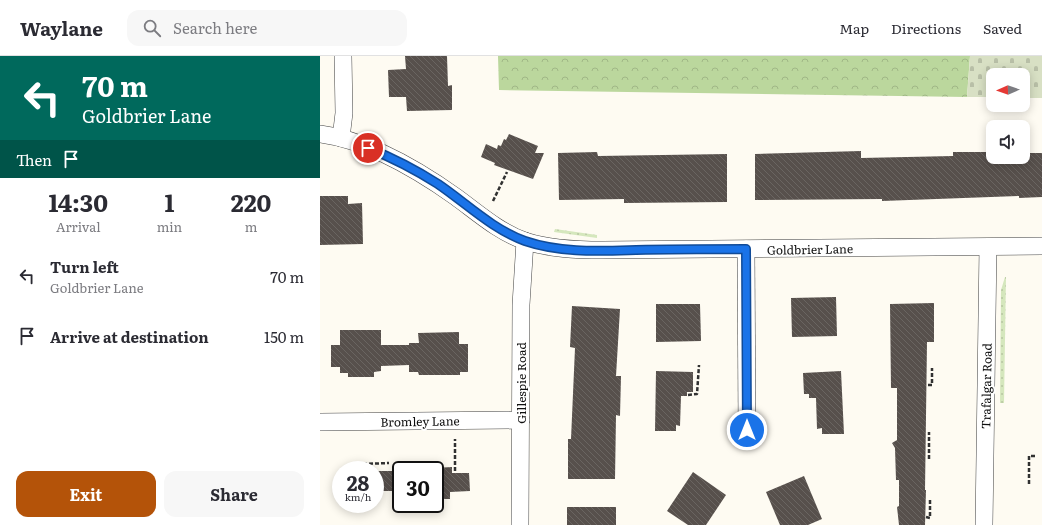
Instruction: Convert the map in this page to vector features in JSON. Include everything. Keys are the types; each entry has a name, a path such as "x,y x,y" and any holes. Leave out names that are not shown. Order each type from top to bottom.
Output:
{"street":[{"path":"341,138 344,113 343,56"},
{"name":"Goldbrier Lane","path":"320,134 341,138 394,159 438,184 491,223 509,234 525,241 545,246 580,250 1042,246"},
{"name":"Gillespie Road","path":"520,525 521,305 525,241"},
{"name":"Trafalgar Road","path":"984,525 988,247"},
{"path":"746,249 747,430"},
{"name":"Bromley Lane","path":"320,422 521,420"}],"path":[{"path":"493,201 507,172"},
{"path":"688,394 698,394 698,366"},
{"path":"928,385 932,385 932,368"},
{"path":"929,432 929,459"},
{"path":"455,439 455,471"},
{"path":"1029,484 1029,456 1036,456"},
{"path":"384,464 389,464"},
{"path":"926,517 930,518 930,499"}],"green space":[{"path":"498,56 970,56 967,97 499,90"},
{"path":"970,56 1042,56 1042,98 1030,98 1030,68 986,68 986,97 967,97"},
{"path":"555,229 597,235 597,238 554,232"},
{"path":"1005,277 1004,403 1000,403 1001,290"}],"building":[{"path":"405,56 447,56 448,86 452,85 452,110 407,111 406,97 389,97 388,70 406,69"},
{"path":"509,134 538,146 535,153 544,153 533,179 494,165 495,163 481,157 486,144 497,149 498,145 501,146 504,139 506,140"},
{"path":"861,151 861,158 953,156 953,152 986,152 986,164 1030,164 1030,153 1042,153 1042,197 1019,198 1019,196 882,201 882,199 755,200 755,154"},
{"path":"597,152 598,156 727,154 727,202 624,203 624,199 559,200 558,153"},
{"path":"320,196 348,196 348,204 362,203 363,244 320,245"},
{"path":"836,297 837,336 792,337 791,298"},
{"path":"934,303 934,342 927,342 925,525 899,525 897,507 899,506 899,480 896,480 895,448 892,443 897,440 897,388 891,388 890,304"},
{"path":"656,304 700,304 701,341 656,342"},
{"path":"572,306 620,309 616,376 621,376 620,416 616,415 615,479 568,479 568,439 571,439 575,348 570,347"},
{"path":"340,330 381,330 381,345 409,345 409,343 419,343 418,333 459,332 459,344 468,344 468,372 460,372 460,375 419,375 418,372 409,372 409,365 381,366 381,371 374,372 374,377 348,377 348,373 340,373 340,367 331,367 331,345 340,345"},
{"path":"656,371 693,372 693,392 687,392 687,396 681,396 680,426 676,425 676,431 655,431"},
{"path":"841,371 844,434 822,434 822,428 817,429 816,398 809,398 809,394 804,394 803,373"},
{"path":"444,467 452,467 452,473 469,473 470,491 450,492 450,499 444,499"},
{"path":"384,471 392,471 392,491 384,491"},
{"path":"693,472 726,495 706,525 688,525 667,511"},
{"path":"804,476 822,519 808,525 780,525 766,492"},
{"path":"567,507 616,507 616,525 567,525"}],"route":[{"path":"368,148 417,171 438,184 491,223 509,234 525,241 545,246 580,250 746,249 747,430"}]}
